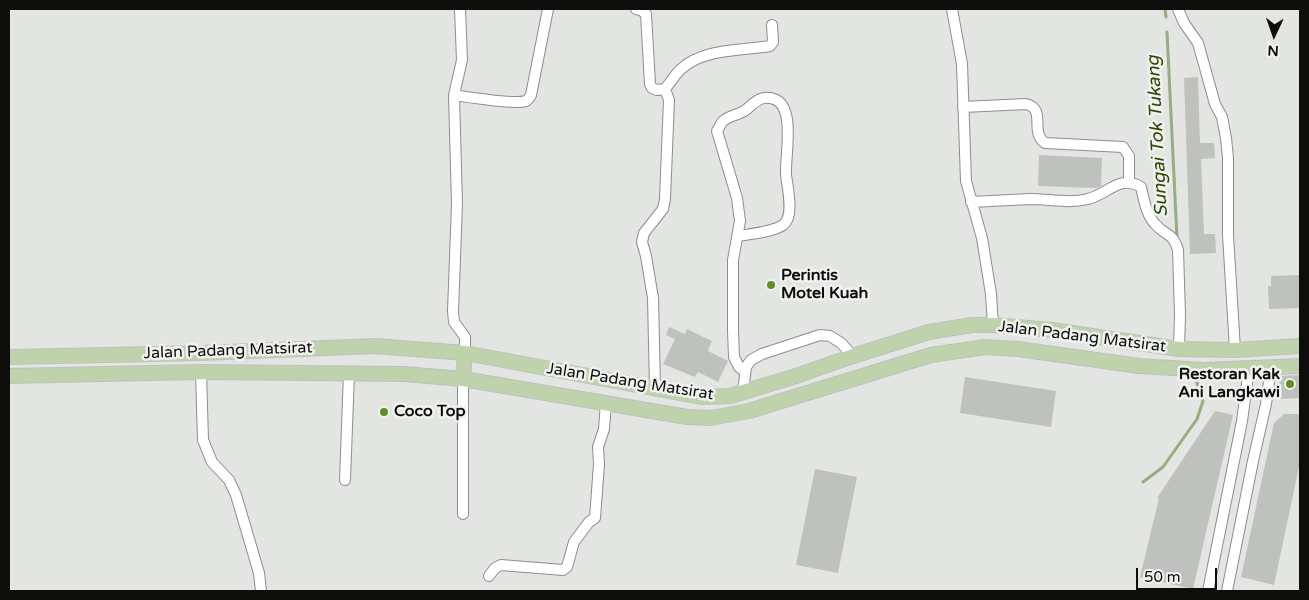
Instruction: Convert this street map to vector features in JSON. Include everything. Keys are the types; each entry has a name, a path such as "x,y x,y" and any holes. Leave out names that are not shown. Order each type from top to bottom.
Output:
{"main road":[{"name":"Jalan Padang Matsirat","path":"9,357 202,353 375,346 465,352 701,397 730,396 793,378 853,356 929,332 954,327 993,325 1052,330 1179,349 1235,350 1300,346"},
{"name":"Jalan Padang Matsirat","path":"9,376 201,372 404,374 463,379 687,417 711,418 749,412 948,351 985,348 1018,349 1138,366 1204,370 1300,366"},
{"path":"463,379 465,352"}],"street":[{"path":"460,9 462,60 454,95 457,204 453,311 454,322 465,337 465,352"},
{"path":"454,95 496,101 524,102 529,99 548,9"},
{"path":"636,9 646,14 650,84 652,88 657,90 665,89 680,70 701,57 728,51 770,46 773,42 772,25"},
{"path":"952,9 962,64 966,181 988,267 993,325"},
{"path":"1178,9 1184,23 1198,43 1215,104 1222,117 1226,138 1228,158 1228,235 1235,350"},
{"path":"655,388 653,298 642,242 644,233 663,209 665,199 669,100 665,89"},
{"path":"738,236 771,230 782,226 787,220 789,204 786,173 788,128 785,111 780,103 774,99 757,99 742,113 724,121 717,131 737,198 740,221 733,260 734,357 739,367 746,372"},
{"path":"963,107 1026,104 1033,106 1036,109 1038,134 1045,143 1123,147 1129,156 1129,182"},
{"path":"971,202 1031,199 1081,200 1094,197 1111,188 1129,182 1141,187 1146,210 1155,224 1172,236 1178,250 1179,349"},
{"path":"743,392 746,367 751,360 762,354 820,335 830,336 853,356"},
{"path":"1208,591 1242,421 1249,368"},
{"path":"1227,591 1266,404 1271,368"},
{"path":"201,372 203,440 212,462 229,480 236,495 259,572 261,591"},
{"path":"345,480 349,373"},
{"path":"463,379 463,514"},
{"path":"489,576 495,568 501,565 563,570 567,567 574,542 589,522 595,518 600,464 598,446 604,429 606,403"}],"building":[{"path":"1198,77 1200,143 1214,143 1215,158 1201,159 1204,234 1215,234 1216,253 1190,254 1184,78"},
{"path":"1039,155 1102,158 1101,186 1096,188 1038,186"},
{"path":"1300,275 1300,308 1269,309 1268,286 1271,286 1271,276"},
{"path":"669,327 685,334 687,329 712,341 708,351 728,361 718,382 698,372 695,377 663,364 675,339 666,335"},
{"path":"1300,375 1300,398 1280,399 1279,376"},
{"path":"965,377 1056,391 1051,427 960,413"},
{"path":"1215,411 1233,415 1193,589 1140,577 1159,498 1157,498"},
{"path":"1284,414 1300,414 1300,462 1274,585 1241,577 1274,423"},
{"path":"815,469 857,477 838,573 796,565"}],"waterway":[{"name":"Sungai Tok Tukang","path":"1165,9 1166,17"},
{"name":"Sungai Tok Tukang","path":"1167,32 1177,238"},
{"name":"Sungai Tok Tukang","path":"1143,482 1163,467 1197,419 1203,401 1196,380"}],"place":[{"name":"Perintis Motel Kuah","path":"771,285"},
{"name":"Restoran Kak Ani Langkawi","path":"1290,384"},
{"name":"Coco Top","path":"384,412"}]}
